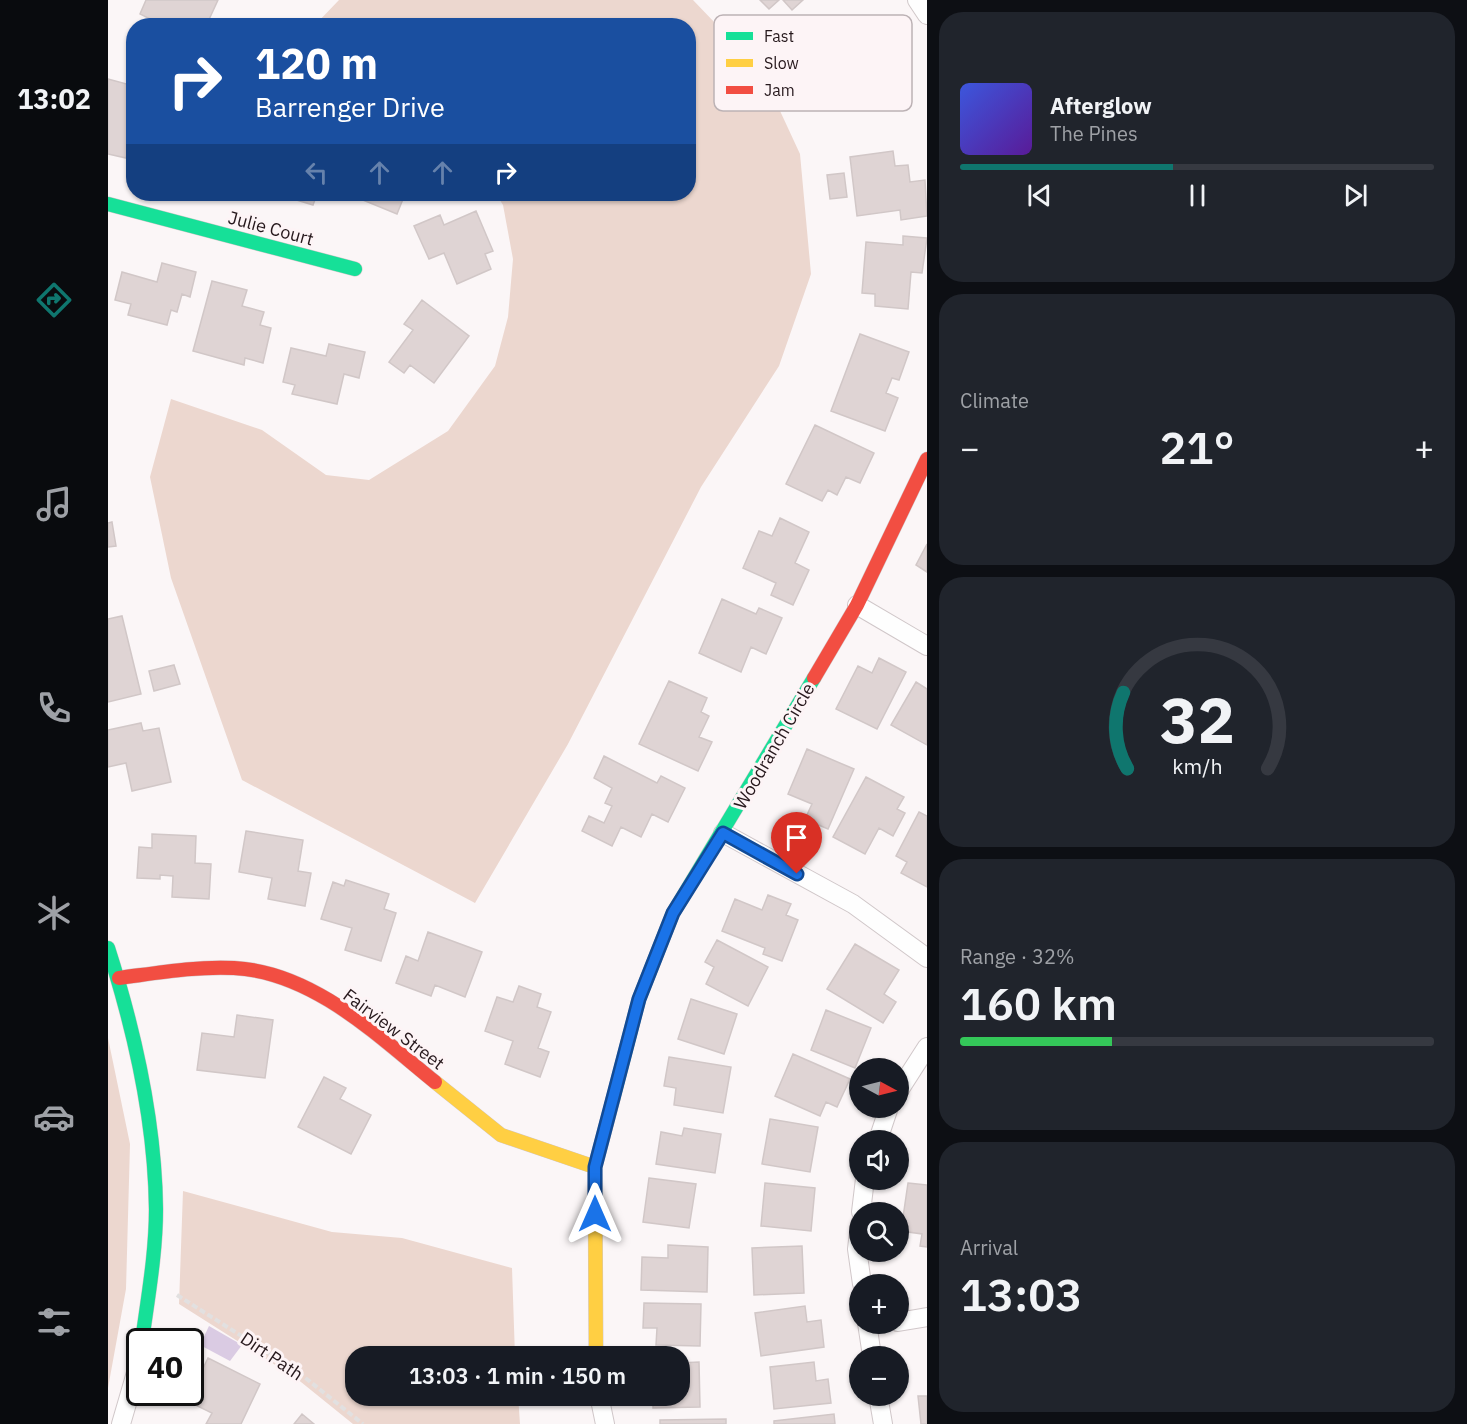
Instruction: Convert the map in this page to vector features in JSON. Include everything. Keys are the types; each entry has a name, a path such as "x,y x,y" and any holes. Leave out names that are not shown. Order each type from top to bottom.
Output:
{"street":[{"path":"917,0 927,15"},
{"name":"Julie Court","path":"108,204 355,269"},
{"name":"Woodranch Circle","path":"596,1346 595,1167 639,999 673,913 723,833 857,605 927,459"},
{"path":"857,605 927,646"},
{"path":"723,833 853,904 927,958"},
{"path":"108,948 119,978 148,1114 156,1191 153,1263 144,1328"},
{"name":"Fairview Street","path":"119,978 183,970 236,968 284,979 347,1011 501,1135 595,1167"},
{"path":"909,1075 927,1047"},
{"path":"909,1320 927,1317"},
{"path":"122,1424 127,1406"},
{"path":"601,1406 605,1424"},
{"path":"881,1406 883,1424"}],"path":[{"name":"Dirt Path","path":"177,1295 298,1372 363,1424"}],"shaded area":[{"path":"339,0 693,0 714,22 714,111 780,111 800,154 811,274 779,366 701,487 568,744 475,903 242,780 171,578 150,477 171,399 262,430 326,475 369,480 448,431 495,366 508,317 513,259 500,201 696,201 696,18 322,18"},
{"path":"108,1038 130,1144 126,1289 108,1388"},
{"path":"183,1191 332,1232 402,1238 512,1268 515,1346 345,1346 345,1406 519,1406 520,1424 353,1424 296,1378 179,1304"},
{"path":"209,1326 242,1345 230,1361 204,1347 204,1337"}],"building":[{"path":"146,0 218,0 210,18 148,18 140,14"},
{"path":"760,0 779,0 769,9"},
{"path":"783,0 803,0 792,10"},
{"path":"108,79 126,84 126,158 108,154"},
{"path":"893,151 895,166 908,165 910,182 925,180 927,216 901,220 900,210 857,216 850,157"},
{"path":"844,173 847,197 830,199 827,175"},
{"path":"300,201 314,201 313,205"},
{"path":"365,201 402,201 397,214"},
{"path":"476,211 493,251 485,254 491,269 457,284 444,253 429,259 414,226 440,215 444,225"},
{"path":"903,236 927,238 922,273 911,272 908,309 875,306 875,294 862,293 866,242 903,245"},
{"path":"162,263 196,272 190,297 182,294 177,312 171,310 167,325 128,315 131,304 115,300 122,272 157,282"},
{"path":"212,281 247,290 242,306 264,312 260,325 271,328 263,363 245,358 244,365 193,351"},
{"path":"422,300 469,336 434,383 410,365 404,373 389,362 413,330 404,324"},
{"path":"860,334 909,352 899,380 892,378 886,393 898,398 885,431 831,411"},
{"path":"329,344 365,352 359,378 344,374 337,404 292,394 295,385 283,382 291,348 326,356"},
{"path":"815,425 874,453 860,483 846,477 837,495 828,490 822,501 786,484"},
{"path":"780,518 809,532 795,563 809,570 793,605 771,595 776,583 743,568 759,531 772,536"},
{"path":"112,522 116,546 108,547 108,523"},
{"path":"927,544 927,572 916,565"},
{"path":"722,599 756,614 759,608 782,618 766,654 751,647 741,672 699,653"},
{"path":"122,616 141,694 108,702 108,619"},
{"path":"879,658 906,672 877,729 836,709 858,666 872,673"},
{"path":"174,665 180,684 154,691 149,671"},
{"path":"669,681 707,698 701,712 709,716 699,737 712,742 698,771 639,744"},
{"path":"916,682 927,689 927,745 891,725"},
{"path":"141,723 143,731 159,728 171,782 132,791 126,763 108,767 108,730"},
{"path":"807,749 854,769 828,829 805,819 812,804 788,794"},
{"path":"604,756 657,783 661,776 685,788 668,822 652,814 641,837 621,827 612,846 582,831 589,816 604,823 612,806 605,803 612,788 594,778"},
{"path":"866,777 904,797 897,809 905,813 893,836 879,828 865,854 833,837"},
{"path":"919,812 927,816 927,887 901,873 907,862 896,856"},
{"path":"246,831 303,840 298,871 311,873 305,906 268,899 272,878 239,872"},
{"path":"152,834 196,836 195,863 211,864 209,899 172,897 173,876 160,875 160,879 137,878 139,847 152,848"},
{"path":"346,880 389,894 384,909 396,913 381,961 345,950 352,928 321,919 333,882 344,886"},
{"path":"768,895 791,904 786,915 798,920 782,961 763,954 765,948 722,931 735,899 762,910"},
{"path":"428,932 482,952 465,997 435,985 431,996 396,983 406,956 418,961"},
{"path":"717,940 768,967 748,1006 706,984 714,967 705,962"},
{"path":"855,944 899,970 884,994 896,1002 883,1023 827,989"},
{"path":"519,986 541,994 537,1007 551,1012 538,1048 549,1052 540,1077 505,1064 513,1041 485,1031 497,997 513,1002"},
{"path":"691,999 737,1014 724,1054 678,1039"},
{"path":"826,1010 871,1028 859,1058 849,1058 849,1066 811,1050"},
{"path":"237,1015 273,1020 265,1078 197,1070 202,1033 234,1037"},
{"path":"793,1054 849,1079 837,1107 826,1102 820,1116 775,1096"},
{"path":"669,1057 731,1067 723,1113 674,1105 676,1088 664,1086"},
{"path":"324,1077 346,1088 340,1099 371,1115 351,1154 298,1127"},
{"path":"770,1119 818,1127 810,1172 762,1164"},
{"path":"684,1128 721,1134 715,1173 656,1164 661,1132 682,1136"},
{"path":"649,1178 696,1184 689,1228 643,1222"},
{"path":"765,1183 815,1188 811,1231 761,1226"},
{"path":"909,1183 927,1185 927,1247 920,1246 922,1234 909,1232 909,1202 905,1202"},
{"path":"668,1245 708,1247 707,1292 641,1290 642,1257 668,1258"},
{"path":"802,1246 804,1293 754,1295 752,1248"},
{"path":"644,1303 701,1304 700,1346 656,1345 657,1328 643,1328"},
{"path":"805,1306 807,1322 821,1320 824,1347 761,1356 755,1313"},
{"path":"208,1358 260,1384 241,1424 206,1424 212,1413 198,1406 204,1406 204,1366"},
{"path":"690,1362 699,1362 700,1407 653,1408 653,1406 690,1406"},
{"path":"814,1362 816,1381 828,1379 831,1403 774,1409 770,1367"},
{"path":"918,1396 927,1396 927,1424 921,1424"},
{"path":"302,1414 314,1424 294,1424"},
{"path":"834,1414 835,1424 774,1424 774,1421"},
{"path":"726,1419 726,1424 660,1424 660,1420"}],"traffic: fast":[{"path":"108,204 355,269"},
{"path":"613,1099 639,999 673,913 814,678"},
{"path":"108,948 135,1044 152,1142 156,1209 155,1242 144,1328"}],"traffic: slow":[{"path":"435,1082 501,1135 595,1167"},
{"path":"596,1346 595,1167 613,1099"}],"traffic: jam":[{"path":"814,678 857,605 927,459"},
{"path":"119,978 176,970 234,968 263,972 291,981 317,993 367,1026 435,1082"}],"route":[{"path":"595,1214 595,1167 639,999 673,913 723,833 797,874"}]}
